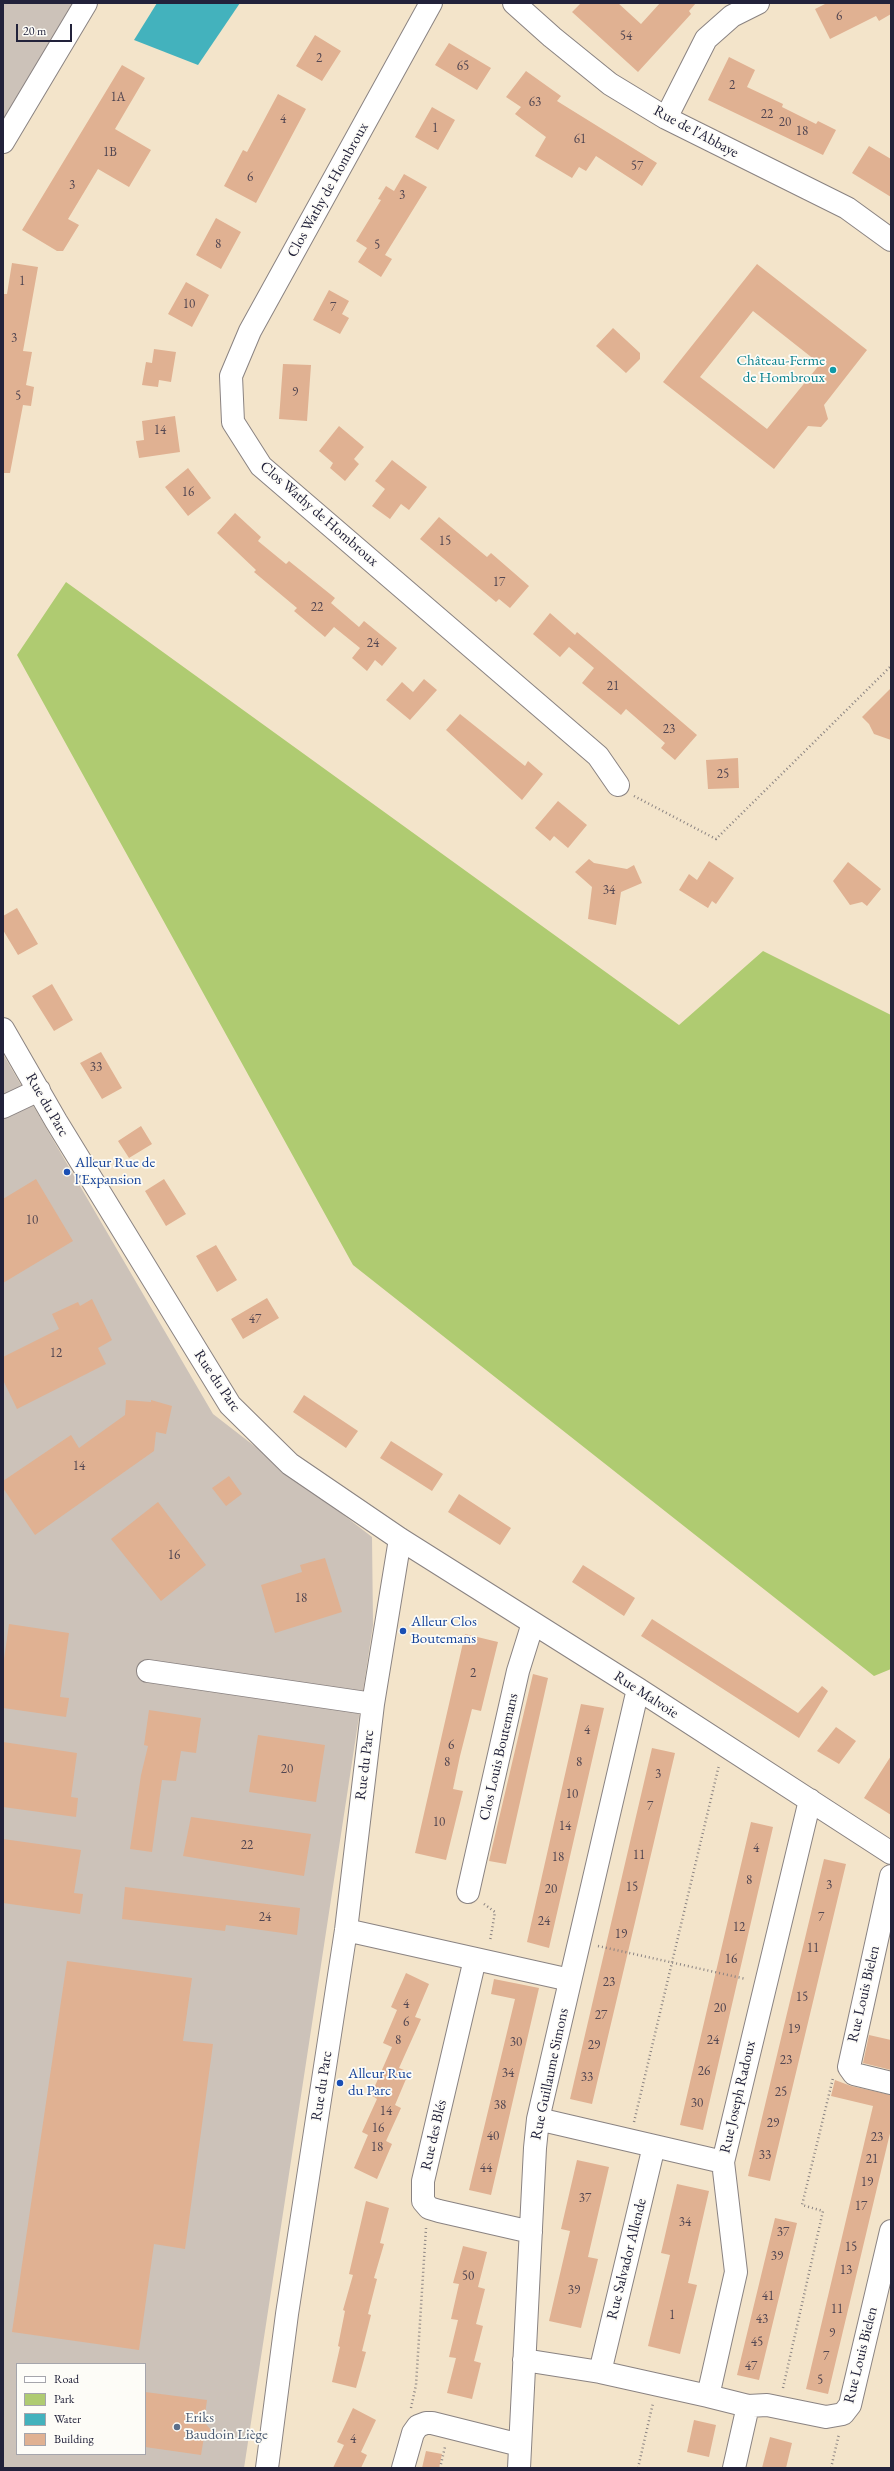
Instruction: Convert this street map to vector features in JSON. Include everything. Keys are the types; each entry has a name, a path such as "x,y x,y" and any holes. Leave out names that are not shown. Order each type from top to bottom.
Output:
{"street":[{"path":"3,142 86,3"},
{"name":"Clos Wathy de Hombroux","path":"431,3 250,331 231,376 233,422 261,466 598,756 618,785"},
{"name":"Rue de l'Abbaye","path":"514,3 552,37 610,84 666,118 847,208 891,240"},
{"path":"666,118 706,39 732,16 758,3"},
{"name":"Rue du Parc","path":"3,1029 230,1405 290,1464 400,1539 373,1704 346,1930 266,2468"},
{"path":"3,1107 39,1090"},
{"name":"Rue Malvoie","path":"400,1539 638,1689 891,1853"},
{"name":"Clos Louis Boutemans","path":"468,1892 518,1672 533,1623"},
{"path":"148,1672 373,1704"},
{"name":"Rue Guillaume Simons","path":"519,2468 538,2119 578,1941 638,1689"},
{"name":"Rue Joseph Radoux","path":"708,2396 736,2272 723,2162 810,1800"},
{"name":"Rue Louis Bielen","path":"849,2068 891,1876"},
{"path":"346,1930 570,1980"},
{"name":"Rue des Blés","path":"429,2208 423,2201 423,2182 481,1960"},
{"path":"849,2068 854,2074 891,2083"},
{"path":"538,2119 723,2162"},
{"name":"Rue Salvador Allende","path":"600,2372 654,2146"},
{"path":"429,2208 531,2232"},
{"name":"Rue Louis Bielen","path":"748,2406 778,2407 826,2417 843,2414 850,2405 891,2231"},
{"path":"524,2360 600,2372 748,2406 734,2468"},
{"path":"403,2468 409,2444 418,2426 432,2423 520,2445"}],"path":[{"path":"618,785 642,801 716,839 891,666"},
{"path":"630,2141 724,1745"},
{"path":"468,1892 495,1912 481,1960"},
{"path":"578,1941 765,1984"},
{"path":"778,2407 823,2210 802,2205 832,2079 849,2068"},
{"path":"418,2426 411,2405 416,2385 424,2240 429,2208"},
{"path":"638,2468 657,2385"},
{"path":"831,2468 843,2414"}],"shaded area":[{"path":"3,3 81,3 3,128"},
{"path":"3,1054 213,1414 372,1537 373,1625 244,2468 3,2468"}],"green space":[{"path":"66,582 679,1025 763,951 891,1015 891,1669 874,1676 353,1265 17,655"}],"water":[{"path":"157,3 240,3 198,65 134,40"}],"building":[{"path":"581,3 618,3 641,24 660,3 696,3 689,11 691,14 638,72 572,12"},
{"path":"827,3 891,3 891,14 879,21 876,16 830,39 815,9"},
{"path":"315,35 341,51 322,81 296,66"},
{"path":"449,43 491,68 477,90 435,65"},
{"path":"729,57 755,70 747,87 783,104 782,107 816,124 818,121 836,130 823,155 708,100"},
{"path":"122,65 145,78 115,129 151,150 129,187 98,169 68,219 79,225 63,251 57,251 22,230"},
{"path":"526,71 561,96 557,101 657,163 642,186 596,156 586,171 579,167 572,178 535,156 546,137 515,114 521,107 506,97"},
{"path":"278,94 306,109 256,203 224,186 243,150 247,152"},
{"path":"432,107 455,120 438,150 415,137"},
{"path":"869,146 891,159 891,197 852,173"},
{"path":"404,174 427,187 385,255 392,259 381,277 358,262 367,248 356,241 381,200 378,199 386,186 394,191"},
{"path":"216,218 241,232 221,269 196,255"},
{"path":"12,263 38,267 23,351 32,352 26,385 34,387 31,406 23,405 10,473 3,473 3,294 7,294"},
{"name":"Château-Ferme de Hombroux","path":"757,264 867,350 824,405 828,419 821,427 808,426 774,469 663,382","holes":["753,311 820,364 767,429 700,377"]},
{"path":"186,282 209,295 192,327 168,314"},
{"path":"329,290 349,301 342,314 349,318 340,334 313,320"},
{"path":"613,328 640,353 640,359 626,373 596,346"},
{"path":"154,349 176,352 171,382 159,380 158,387 142,385 146,362 152,363"},
{"path":"283,364 311,365 307,421 279,419"},
{"path":"175,416 180,452 139,458 136,441 144,440 142,421"},
{"path":"339,426 364,447 354,459 359,464 345,481 330,468 333,463 319,451"},
{"path":"392,460 427,487 409,510 401,504 390,519 372,506 385,489 375,481"},
{"path":"188,468 211,498 188,516 165,487"},
{"path":"235,513 261,537 258,541 286,564 289,561 335,598 331,603 359,627 364,621 397,648 382,666 375,660 367,671 352,658 360,648 334,627 325,637 294,611 297,608 254,572 256,570 217,533"},
{"path":"439,517 487,557 491,553 529,586 510,608 499,599 496,602 420,539"},
{"path":"550,613 575,635 577,632 697,735 675,760 661,748 665,743 626,709 621,715 582,683 594,668 569,647 560,657 533,634"},
{"path":"424,679 437,690 410,720 386,700 402,682 413,692"},
{"path":"891,688 891,740 874,734 869,724 862,717"},
{"path":"460,714 525,766 528,761 543,774 522,800 446,730"},
{"path":"738,758 739,788 708,789 706,760"},
{"path":"558,801 587,825 568,848 554,836 550,841 535,828"},
{"path":"589,859 594,863 627,869 634,865 642,883 621,892 616,925 588,919 592,887 575,872"},
{"path":"709,861 734,878 716,904 712,901 708,908 679,890 689,874 697,880"},
{"path":"848,862 881,889 867,906 862,902 850,905 833,881"},
{"path":"17,908 38,944 18,955 3,930 3,916"},
{"path":"52,984 73,1020 54,1031 32,996"},
{"path":"101,1052 122,1088 102,1099 80,1063"},
{"path":"141,1126 152,1144 129,1158 118,1141"},
{"path":"36,1179 73,1241 3,1283 3,1199"},
{"path":"164,1179 186,1214 166,1226 145,1191"},
{"path":"216,1245 237,1280 217,1292 196,1256"},
{"path":"267,1298 279,1318 243,1339 231,1319"},
{"path":"92,1299 112,1340 98,1348 106,1364 17,1409 3,1380 3,1357 59,1329 52,1314 78,1302 80,1306"},
{"path":"304,1395 358,1431 346,1448 293,1412"},
{"path":"126,1400 151,1402 151,1400 172,1406 166,1434 156,1432 154,1451 35,1535 3,1488 3,1481 71,1435 79,1448 125,1415"},
{"path":"391,1441 443,1474 432,1491 380,1458"},
{"path":"229,1476 242,1494 226,1506 212,1488"},
{"path":"459,1494 511,1528 500,1545 448,1512"},
{"path":"158,1502 206,1565 161,1601 111,1539"},
{"path":"325,1558 342,1612 275,1633 261,1585 302,1572 300,1565"},
{"path":"583,1565 635,1598 624,1616 572,1582"},
{"path":"652,1619 798,1713 822,1686 828,1691 799,1738 641,1636"},
{"path":"9,1624 69,1633 60,1697 69,1698 66,1717 3,1708 3,1666"},
{"path":"465,1634 498,1642 481,1711 472,1709 460,1756 453,1789 463,1791 446,1860 415,1853"},
{"path":"533,1674 548,1678 506,1864 489,1861"},
{"path":"581,1704 604,1708 549,1948 527,1942"},
{"path":"149,1710 201,1718 196,1753 181,1751 176,1781 162,1780 152,1852 130,1849 141,1775 148,1746 144,1745"},
{"path":"836,1727 856,1741 839,1764 817,1751"},
{"path":"258,1735 325,1745 316,1802 249,1792"},
{"path":"3,1742 77,1753 71,1797 78,1798 76,1817 3,1807"},
{"path":"652,1748 675,1753 592,2104 570,2099"},
{"path":"891,1756 891,1815 864,1798"},
{"path":"191,1817 311,1834 304,1876 183,1856"},
{"path":"751,1822 773,1827 703,2130 680,2125"},
{"path":"3,1839 81,1850 74,1893 83,1894 80,1914 3,1903"},
{"path":"824,1859 846,1864 770,2181 748,2176"},
{"path":"125,1887 300,1908 297,1935 226,1925 225,1931 122,1919"},
{"path":"67,1961 192,1978 183,2041 213,2044 185,2249 154,2244 139,2350 12,2332"},
{"path":"406,1973 429,1984 415,2017 421,2019 399,2068 409,2072 395,2105 401,2108 386,2141 392,2144 377,2179 354,2168 368,2135 362,2132 377,2099 371,2095 392,2047 383,2043 397,2010 391,2007"},
{"path":"494,1979 539,1988 491,2195 469,2190 515,1999 491,1994"},
{"path":"869,2035 891,2040 891,2070 863,2063"},
{"path":"835,2080 851,2086 891,2095 891,2129 828,2394 806,2389 873,2106 831,2096"},
{"path":"577,2160 609,2167 588,2257 598,2259 581,2328 549,2321 570,2231 561,2229"},
{"path":"677,2184 709,2191 688,2283 697,2285 680,2354 648,2346 670,2255 661,2253"},
{"path":"366,2201 389,2208 380,2243 384,2244 374,2278 377,2279 368,2314 371,2315 362,2351 366,2352 356,2388 332,2382 340,2347 338,2346 345,2311 343,2310 353,2275 349,2274"},
{"path":"775,2218 797,2223 759,2380 737,2375"},
{"path":"463,2246 487,2252 478,2287 485,2289 476,2324 483,2326 474,2361 481,2363 472,2399 447,2393 456,2358 449,2357 458,2320 451,2319 459,2284 453,2283"},
{"name":"Eriks Baudoin Liège","path":"146,2392 207,2400 204,2422 212,2431 204,2437 201,2455 146,2447"},
{"path":"353,2408 376,2420 361,2452 367,2455 361,2468 333,2468 344,2445 337,2442"},
{"path":"694,2420 716,2425 709,2457 687,2452"},
{"path":"770,2437 792,2443 786,2468 762,2468"},
{"path":"426,2451 442,2454 439,2468 422,2468"}],"place":[{"name":"Château-Ferme de Hombroux","path":"833,370"},
{"name":"Alleur Rue de l'Expansion","path":"67,1172"},
{"name":"Alleur Clos Boutemans","path":"403,1631"},
{"name":"Alleur Rue du Parc","path":"340,2083"},
{"name":"Eriks Baudoin Liège","path":"177,2427"}]}
